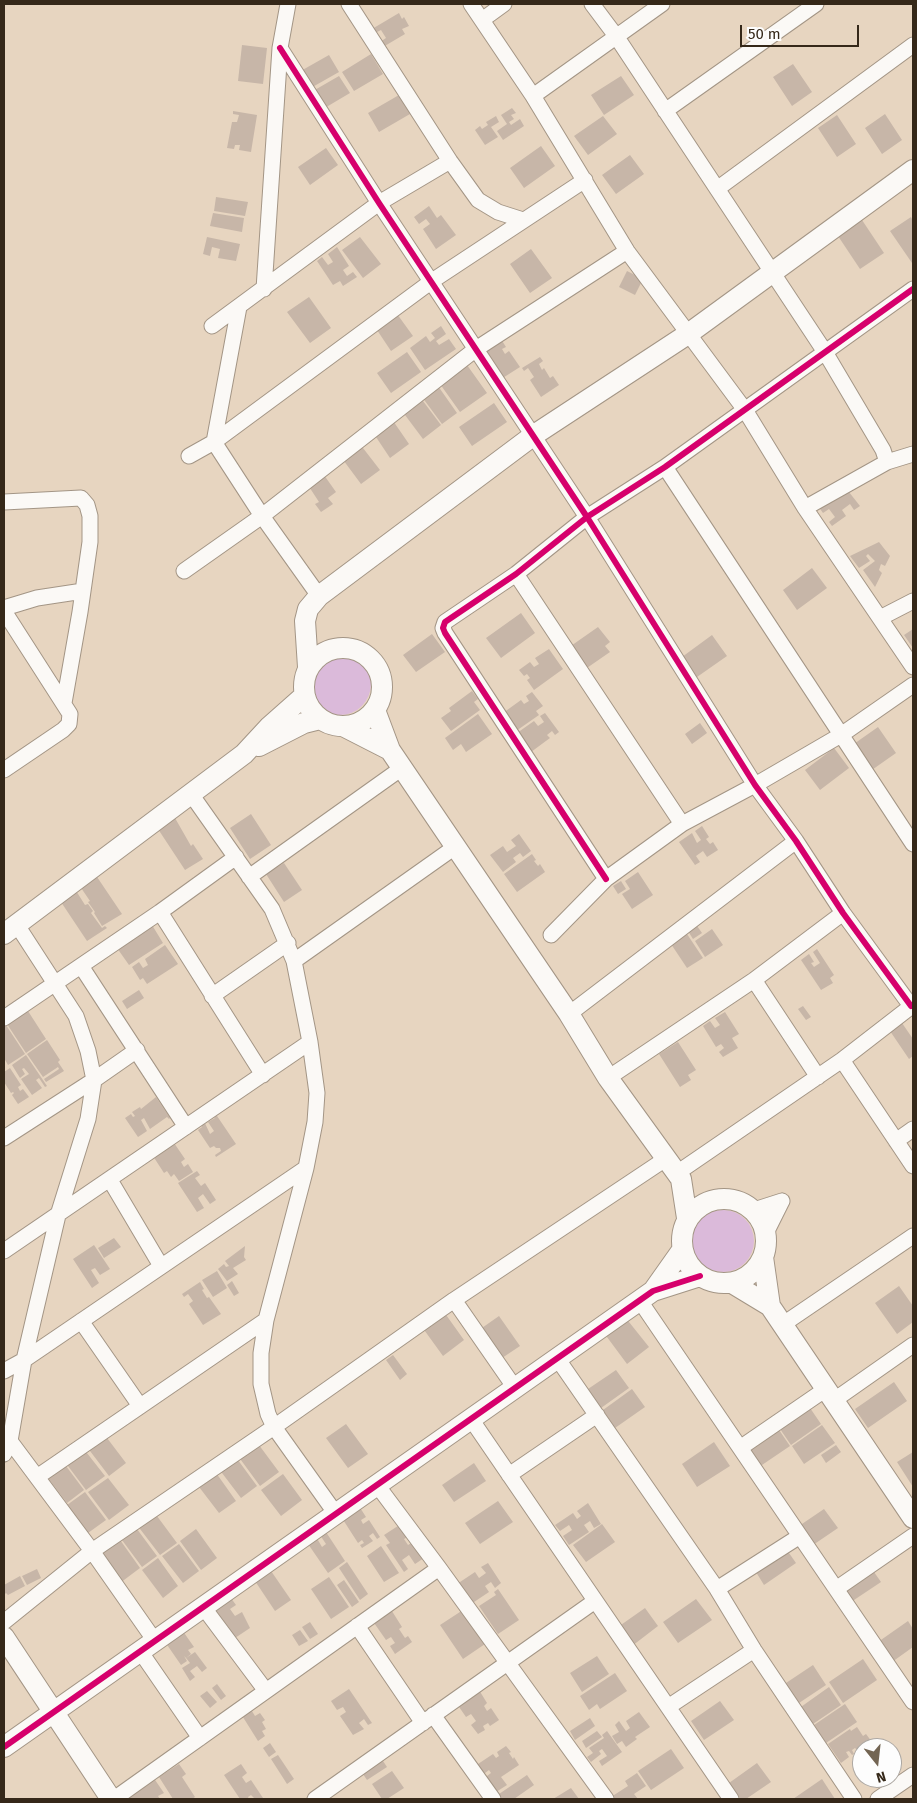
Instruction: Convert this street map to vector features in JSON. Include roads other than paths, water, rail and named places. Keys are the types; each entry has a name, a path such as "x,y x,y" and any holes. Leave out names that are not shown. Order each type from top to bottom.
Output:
{"street":[{"path":"264,289 280,48 288,4"},
{"path":"349,4 450,161 478,200 498,212 523,220"},
{"path":"471,4 533,96 627,250 745,410 805,508 913,667"},
{"path":"482,20 504,4"},
{"path":"592,4 616,36 825,352 883,450 887,462"},
{"path":"533,96 662,4"},
{"path":"665,111 816,4"},
{"path":"717,189 913,44"},
{"path":"4,1622 92,1551 274,1427 454,1300 675,1170 842,1060 912,1006 843,913 796,841 755,785 587,517 432,281 378,203 280,48"},
{"path":"212,326 378,203 450,161"},
{"path":"308,667 305,621 308,609 319,596 534,436 688,334 913,170"},
{"path":"190,456 214,442 432,281 585,180"},
{"path":"184,571 262,516 476,349 627,250"},
{"path":"606,879 445,633 445,622 516,574 587,517 665,467 913,289"},
{"path":"240,307 214,442 262,516 319,596"},
{"path":"805,508 887,462 913,454"},
{"path":"665,467 913,844"},
{"path":"4,502 81,498 87,505 90,516 90,542 64,703"},
{"path":"516,574 682,824"},
{"path":"4,770 63,730 70,724 70,714 4,610 37,598 83,591"},
{"path":"880,618 913,601"},
{"path":"305,621 334,648"},
{"path":"342,647 356,650 370,658 382,679 380,700 375,710 366,719 355,724 335,726 320,719 310,709 304,696 303,681 308,667 315,658 334,648 342,647"},
{"path":"551,935 606,879 682,824 755,785 841,735 913,685"},
{"path":"244,754 269,727 304,696"},
{"path":"375,710 390,750 569,1014 608,1078 675,1170 714,1200"},
{"path":"200,1738 92,1551 38,1477 7,1447 24,1360 58,1215 88,1119 94,1080 83,1033 76,1016 55,982 10,929 244,754 304,723 320,719"},
{"path":"343,726 390,750"},
{"path":"249,877 402,768"},
{"path":"190,794 272,909 294,961 310,1042 317,1093 315,1122 306,1168 266,1320 261,1353 261,1384 268,1414 274,1427 336,1514"},
{"path":"569,1014 796,841"},
{"path":"294,961 456,846"},
{"path":"4,1018 160,912 236,857"},
{"path":"160,912 263,1075"},
{"path":"608,1078 754,980 843,913"},
{"path":"212,996 288,943"},
{"path":"81,966 186,1127"},
{"path":"754,980 818,1076"},
{"path":"4,1251 310,1042"},
{"path":"4,1138 137,1050"},
{"path":"842,1060 913,1166"},
{"path":"896,1141 913,1129"},
{"path":"4,1371 24,1360 306,1168"},
{"path":"675,1170 688,1218"},
{"path":"110,1180 161,1266"},
{"path":"728,1199 742,1202 754,1210 766,1233 763,1257 756,1269 745,1278 732,1282 716,1283 700,1276 688,1265 682,1250 682,1234 688,1218 699,1206 714,1200 728,1199"},
{"path":"754,1210 782,1201 766,1233"},
{"path":"782,1325 913,1236"},
{"path":"646,1296 682,1250"},
{"path":"763,1257 770,1306 913,1518"},
{"path":"4,1747 646,1296 700,1276"},
{"path":"732,1282 770,1306"},
{"path":"646,1296 740,1448 913,1702"},
{"path":"454,1300 515,1388"},
{"path":"38,1477 266,1320"},
{"path":"81,1321 140,1406"},
{"path":"740,1448 913,1345"},
{"path":"557,1358 717,1589 754,1650 854,1799"},
{"path":"509,1475 597,1415"},
{"path":"471,1419 668,1707 727,1798"},
{"path":"376,1486 439,1568 606,1799"},
{"path":"717,1589 800,1536"},
{"path":"836,1589 913,1536"},
{"path":"4,1638 113,1799 439,1568"},
{"path":"315,1799 595,1601"},
{"path":"204,1608 266,1692"},
{"path":"357,1626 428,1719 493,1799"},
{"path":"668,1707 754,1650"},
{"path":"878,1799 913,1775"}]}
